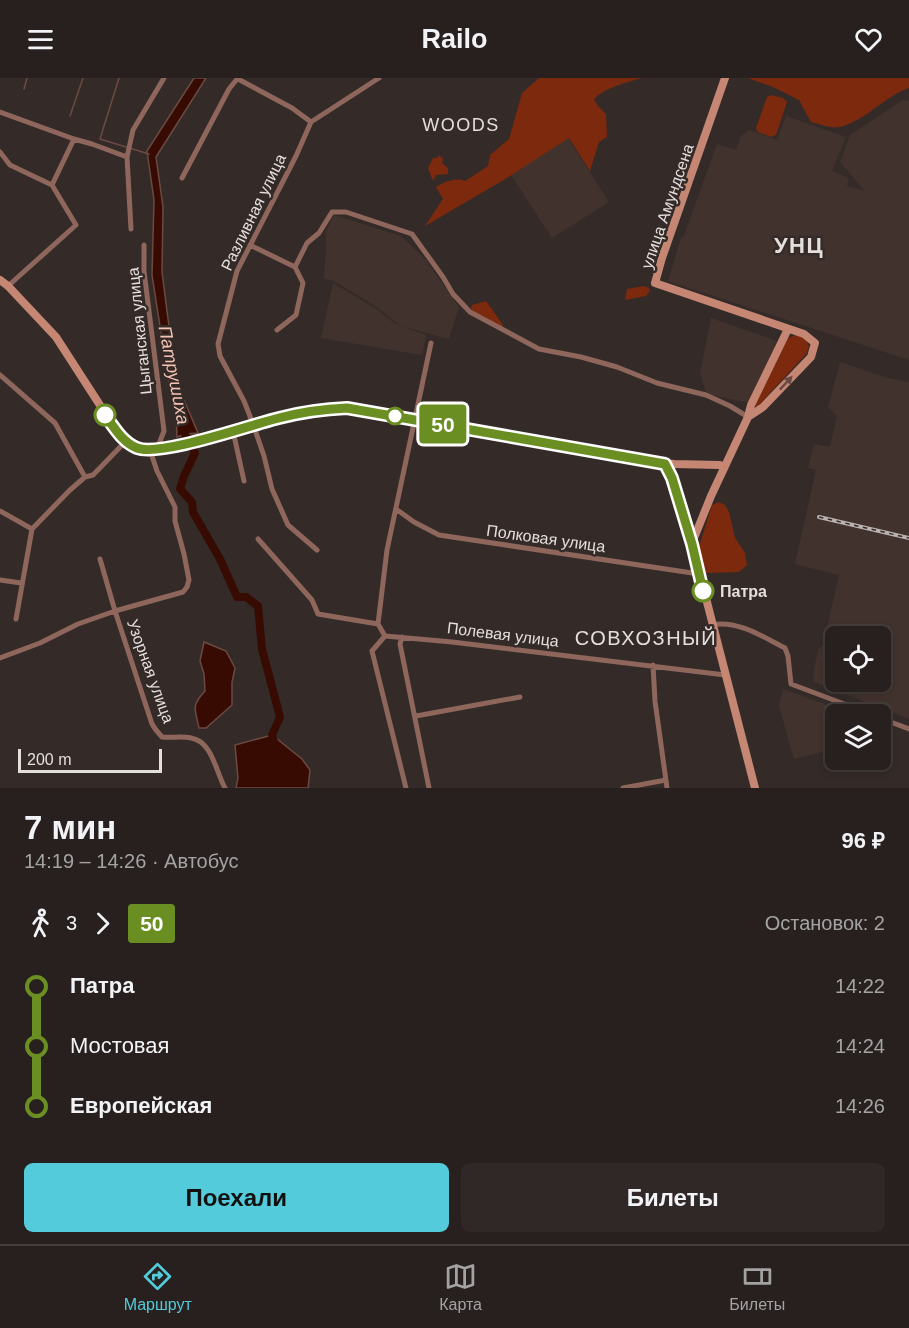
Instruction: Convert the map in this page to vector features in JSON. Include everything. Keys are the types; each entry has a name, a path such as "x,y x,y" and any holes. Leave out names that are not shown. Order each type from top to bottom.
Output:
{"street":[{"path":"131,230 126,158 133,130 164,78"},
{"path":"182,178 238,78 292,108 311,122 378,78"},
{"name":"улица Амундсена","path":"725,78 655,283 788,328 804,334 815,343 811,357 763,407 748,417"},
{"path":"0,112 126,158"},
{"name":"Разливная улица","path":"311,122 237,271 218,344 220,356 244,401 253,424 272,489 288,525 317,550"},
{"path":"52,185 74,139"},
{"path":"0,152 10,165 52,185 76,225 8,286"},
{"path":"295,267 307,243 319,233 332,212 346,212 412,234 453,294 470,312 539,349 599,362 706,396 748,417"},
{"name":"Цыганская улица","path":"144,245 144,271 164,431 154,449"},
{"path":"250,245 295,267 303,283 296,315 277,330"},
{"path":"0,280 56,337 105,414 126,441 138,448 166,448 253,424 325,409 347,408 665,464 724,467"},
{"path":"692,544 711,496 748,417 751,405 788,328"},
{"path":"406,788 372,651 385,636 378,624 387,550 430,343"},
{"path":"0,375 54,423 85,477"},
{"path":"233,431 244,481"},
{"path":"16,620 32,529 70,490 85,477 93,475 126,441"},
{"path":"0,658 40,643 78,624 183,592 188,587 189,580 184,554 175,522 175,507 157,471 154,449"},
{"path":"665,464 672,478 692,544 755,788"},
{"name":"Полковая улица","path":"396,509 414,522 439,535 699,574"},
{"path":"0,511 32,529"},
{"path":"258,538 312,600 318,614 378,624"},
{"name":"Узорная улица","path":"100,560 152,724 162,736 191,738 203,743 210,753 225,788"},
{"path":"0,580 21,583"},
{"path":"712,625 719,623 740,626 785,648 791,684 844,704"},
{"name":"Полевая улица","path":"385,636 725,675"},
{"path":"402,637 400,644 429,788"},
{"path":"653,666 655,701 667,788"},
{"path":"416,716 520,697"},
{"path":"891,722 909,729"},
{"path":"623,788 666,780"}],"shaded area":[{"path":"539,78 642,78 610,88 594,99 606,114 607,137 599,142 590,171 569,138 507,178 425,226 443,199 436,187 454,180 465,181 488,166 490,155 509,139 522,93"},
{"path":"748,78 909,78 909,88 891,97 858,120 833,127 811,122 799,100"},
{"path":"771,95 783,98 787,102 776,135 771,137 758,132 756,128 767,97"},
{"path":"903,100 909,101 909,360 668,281 681,238 684,236 717,144 736,150 741,136 749,130 777,140 786,116 846,137 832,171 849,178 847,186 865,191 840,162 850,135"},
{"path":"568,138 609,202 552,238 511,175"},
{"path":"439,155 443,159 442,163 448,168 448,174 436,175 433,181 428,168 433,158"},
{"path":"334,215 401,236 426,260 459,307 449,339 401,326 374,305 332,280 324,279 326,231"},
{"path":"333,283 376,309 394,323 426,335 422,355 321,338"},
{"path":"644,286 650,291 646,296 625,300 627,289"},
{"path":"486,301 503,325 502,327 472,310 472,305"},
{"path":"711,318 777,341 749,403 707,394 700,373"},
{"path":"796,335 806,339 809,347 806,354 757,407 753,406 788,338"},
{"path":"840,362 887,378 909,382 909,719 891,712 891,704 870,704 840,692 891,692 891,626 827,626 839,575 795,564 816,470 808,468 814,444 830,447 837,416 828,407"},
{"path":"719,502 725,505 729,512 735,538 745,553 747,565 739,572 707,573 701,568 697,553 712,505"},
{"path":"825,636 825,686 813,680 819,648 823,645"},
{"path":"783,689 825,704 825,751 794,759 779,706"}],"water":[{"path":"194,78 206,78 156,157 163,207 162,272 176,381 198,433 177,437 176,414 170,390 152,275 154,200 147,151"},
{"path":"204,642 226,651 235,668 232,682 232,705 206,728 199,728 195,708 205,691 204,674 200,661"},
{"path":"272,735 302,759 310,770 308,788 236,788 238,778 235,745"}],"waterway":[{"path":"24,89 27,78"},
{"path":"70,116 83,78"},
{"path":"119,78 100,139 149,154"},
{"name":"Патрушиха","path":"183,425 195,453 180,489 192,502 193,512 220,559 237,597 246,597 258,606 262,649 280,717 272,735 275,746"}],"railway":[{"path":"819,517 909,538"}],"bus line":[{"name":"50","path":"105,415 126,441 138,448 150,450 166,448 310,411 347,408 665,464 672,478 692,544 703,591"}],"place":[{"name":"Патра","path":"703,591"}],"district":[{"name":"WOODS","path":"461,125"},
{"name":"УНЦ","path":"799,245"},
{"name":"СОВХОЗНЫЙ","path":"646,638"}]}
